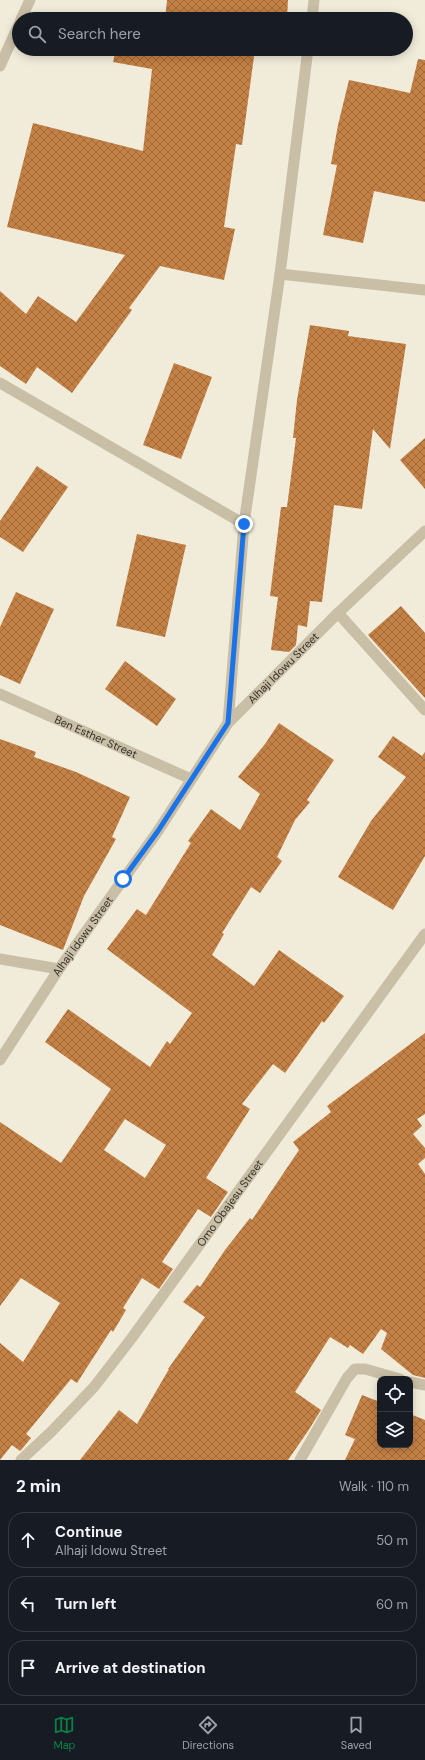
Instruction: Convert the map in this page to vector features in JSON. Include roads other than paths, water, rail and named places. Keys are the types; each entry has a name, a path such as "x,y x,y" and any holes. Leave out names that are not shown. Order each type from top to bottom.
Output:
{"street":[{"path":"24,12 30,0"},
{"path":"313,12 314,0"},
{"path":"0,66 12,39"},
{"path":"228,723 244,524 280,274 307,56"},
{"path":"280,274 425,290"},
{"path":"0,383 244,524"},
{"name":"Alhaji Idowu Street","path":"0,1060 59,969 158,831 228,723 338,613 425,531"},
{"path":"338,613 425,710"},
{"name":"Ben Esther Street","path":"0,694 191,779"},
{"name":"Omo Obajesu Street","path":"21,1460 52,1431 94,1387 131,1339 425,934"},
{"path":"0,959 59,969"},
{"path":"300,1460 348,1378 355,1369 365,1369 390,1376"},
{"path":"413,1383 425,1385"}]}
